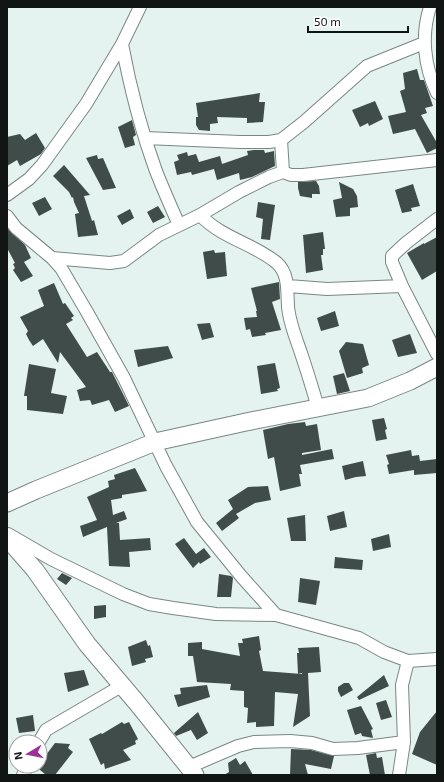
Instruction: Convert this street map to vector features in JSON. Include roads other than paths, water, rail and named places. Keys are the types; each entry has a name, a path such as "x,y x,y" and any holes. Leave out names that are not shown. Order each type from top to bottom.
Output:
{"street":[{"path":"7,195 29,179 42,165 86,104 122,44 140,7"},
{"path":"430,7 424,43 427,64 437,93"},
{"path":"146,138 240,142 269,142 281,140 304,122 366,66 424,43"},
{"path":"122,44 127,72 156,171 179,225"},
{"path":"281,140 283,172"},
{"path":"52,258 110,263 124,261 159,235 200,215 269,177 283,172 291,175 303,175 437,160"},
{"path":"200,215 209,225 232,239 263,253 278,265 285,276 288,286 288,307 295,337 318,408"},
{"path":"7,216 16,228 52,258 61,268 124,378 166,466 197,522 241,576 276,615"},
{"path":"437,219 392,256 392,262 402,286 437,354"},
{"path":"288,286 327,289 402,286"},
{"path":"7,503 155,442 368,398 410,381 437,367"},
{"path":"7,533 51,559 123,594 149,604 216,614 276,615 358,638 384,652 408,661 437,659"},
{"path":"7,538 35,570 87,644 192,771 238,746 254,742 290,740 312,743 333,749 358,748 404,742"},
{"path":"399,775 404,742 402,685 408,661"},
{"path":"44,734 46,730 123,686"}]}
